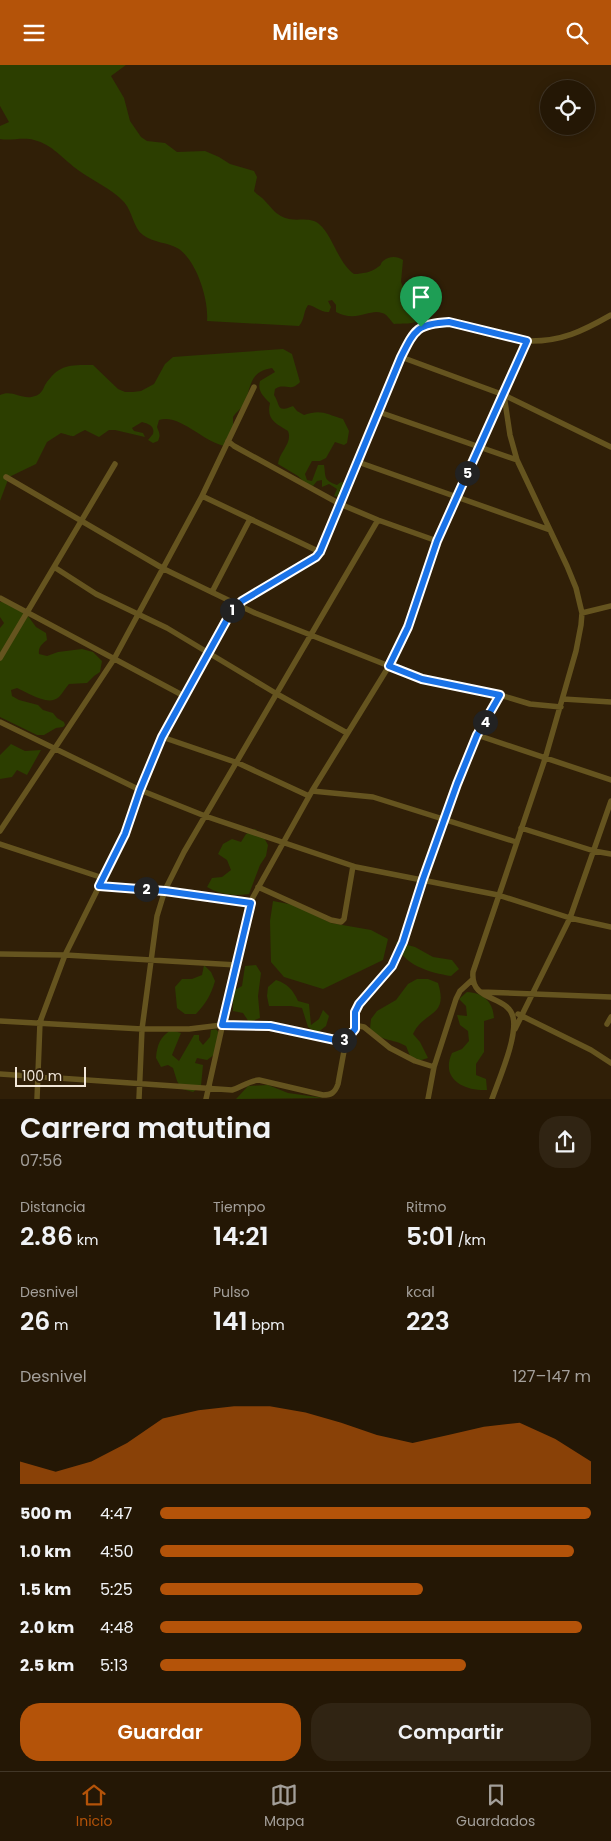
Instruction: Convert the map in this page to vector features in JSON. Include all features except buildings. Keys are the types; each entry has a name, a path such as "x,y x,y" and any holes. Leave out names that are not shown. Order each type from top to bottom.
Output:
{"street":[{"path":"37,1099 40,1023 65,955 125,834 140,790 162,737 208,652 237,605 316,557 320,552 401,357 412,335 421,327 432,323 449,322 527,341 562,339 588,328 611,315"},
{"path":"206,1099 251,903 310,793 389,666 408,627 437,541 478,446 504,395 527,341"},
{"path":"401,357 504,395 611,447"},
{"path":"0,831 114,659 202,496 254,387"},
{"path":"504,395 510,435 517,460 573,581 582,613 576,651 545,759 473,972 472,980 474,986 479,991 501,1003 513,1015 514,1030"},
{"path":"379,412 517,460"},
{"path":"228,441 234,447 340,504 437,541"},
{"path":"358,462 550,530"},
{"path":"0,658 115,464"},
{"path":"6,477 164,569 237,605 422,679 500,695 530,704 560,707"},
{"path":"202,496 320,552"},
{"path":"212,592 250,519"},
{"path":"139,1099 142,1029 157,916 165,891 205,815 238,763 378,520"},
{"path":"54,567 96,594 167,628 277,694 347,733"},
{"path":"0,598 184,697"},
{"path":"582,613 611,606"},
{"path":"355,1029 355,1012 359,1004 392,966 403,942 457,784 477,735 500,695"},
{"path":"563,699 611,702"},
{"path":"0,722 140,790 205,815 353,866 498,895 570,919 611,927"},
{"path":"477,735 611,780"},
{"path":"162,737 238,763 310,793 373,797 446,818 516,842"},
{"path":"492,1099 514,1030 570,919 611,801"},
{"path":"521,828 594,851 611,854"},
{"path":"0,844 103,877"},
{"path":"258,887 331,921 341,922 344,919 353,866"},
{"path":"99,886 165,891 251,903"},
{"path":"0,954 65,955 237,965"},
{"path":"428,1099 434,1067 456,999 460,991 472,980"},
{"path":"479,991 611,997"},
{"path":"509,1011 591,1050 611,1063"},
{"path":"607,1024 611,1017"},
{"path":"0,1021 142,1029 189,1029 222,1025 270,1026 340,1041 346,1040"},
{"path":"0,1074 232,1090 240,1088 251,1081 258,1080 330,1095 336,1091 346,1040 359,1026 364,1027 390,1048 416,1061 434,1067"}],"green space":[{"path":"0,65 126,65 111,76 124,98 130,121 141,137 147,141 165,143 177,152 205,151 230,164 254,171 257,177 254,191 281,216 289,219 308,220 319,224 328,234 348,269 354,274 373,270 390,257 403,260 401,282 409,303 423,309 422,318 414,323 394,324 385,315 377,312 357,316 344,315 336,312 336,305 332,300 328,301 331,307 329,312 308,305 299,326 207,321 204,292 191,263 179,249 151,240 143,235 137,228 127,206 119,197 78,170 46,145 30,139 0,139 0,126 9,122 0,106"},
{"path":"283,349 292,354 300,382 293,387 279,387 275,389 274,395 280,407 284,409 293,406 304,415 319,412 343,419 349,431 347,443 344,445 335,442 326,458 320,461 312,461 305,474 307,480 312,481 318,465 324,465 326,478 329,481 337,485 341,482 345,483 339,497 334,496 337,489 329,484 322,487 322,480 317,481 313,486 305,483 298,476 278,464 289,440 288,431 273,420 269,413 270,403 259,388 260,381 275,372 272,368 259,373 252,381 244,404 233,417 233,435 226,446 210,440 184,425 167,419 159,420 157,427 159,439 153,443 148,440 153,434 152,427 142,422 132,428 134,431 143,433 145,437 115,430 109,430 99,437 85,430 74,436 61,433 47,442 36,464 9,477 0,501 0,395 9,393 30,397 37,395 50,378 60,369 77,365 93,365 118,389 125,392 141,391 154,384 165,364 173,357"},
{"path":"0,602 8,602 28,616 36,627 46,633 47,640 42,644 39,654 47,656 58,652 82,649 93,652 102,661 100,672 87,683 69,684 59,697 54,700 44,700 17,688 11,690 12,696 38,705 43,710 53,713 64,722 65,725 63,727 56,728 44,735 37,735 0,717 0,628 4,623 0,617"},
{"path":"11,744 25,751 41,750 27,775 17,770 12,777 0,779 0,755"},
{"path":"255,829 263,836 268,845 266,856 260,865 249,894 227,894 207,887 212,878 222,877 231,870 227,860 218,854 223,844 232,839 241,842 246,834"},
{"path":"273,901 294,905 331,923 371,930 388,939 383,960 323,989 284,977 271,962 270,921"},
{"path":"396,942 415,947 433,957 452,960 459,969 451,976 418,967 404,957"},
{"path":"204,965 211,972 215,981 212,991 196,1014 185,1014 177,1008 175,987 182,979 192,979 202,975"},
{"path":"256,965 261,973 258,996 260,1018 249,1022 243,1013 233,1011 233,991 242,986 245,966"},
{"path":"417,979 428,979 438,983 441,994 438,1008 418,1026 413,1034 420,1042 428,1058 418,1061 410,1056 406,1046 378,1036 370,1029 371,1019 377,1011 396,1000 408,984"},
{"path":"276,980 290,988 298,1001 309,1004 311,1025 319,1019 323,1010 329,1016 326,1026 317,1033 308,1027 302,1008 269,1006 268,987"},
{"path":"467,992 482,996 492,1007 494,1018 484,1021 484,1052 476,1064 476,1075 486,1079 487,1090 463,1086 456,1082 449,1070 452,1053 462,1049 469,1041 468,1031 460,1025 457,1015 467,1016 466,1006 459,999"},
{"path":"216,1029 219,1033 215,1054 207,1060 197,1058 195,1063 203,1065 201,1086 193,1092 182,1089 173,1068 168,1065 161,1067 156,1058 160,1042 164,1035 171,1030 181,1033 172,1055 179,1061 194,1035 199,1035 199,1040 203,1045 210,1037 211,1030"},
{"path":"268,1085 288,1093 324,1098 236,1099 248,1086"}],"route":[{"path":"449,322 527,341 504,395 478,446 437,541 403,642 389,666 422,679 500,695 477,735 457,784 403,942 392,966 359,1004 355,1012 355,1029 351,1035 346,1040 340,1041 270,1026 222,1025 251,903 165,891 99,886 125,834 140,790 162,737 231,612 242,601 316,557 320,552 401,357 412,335 421,327 432,323 449,322"}]}
